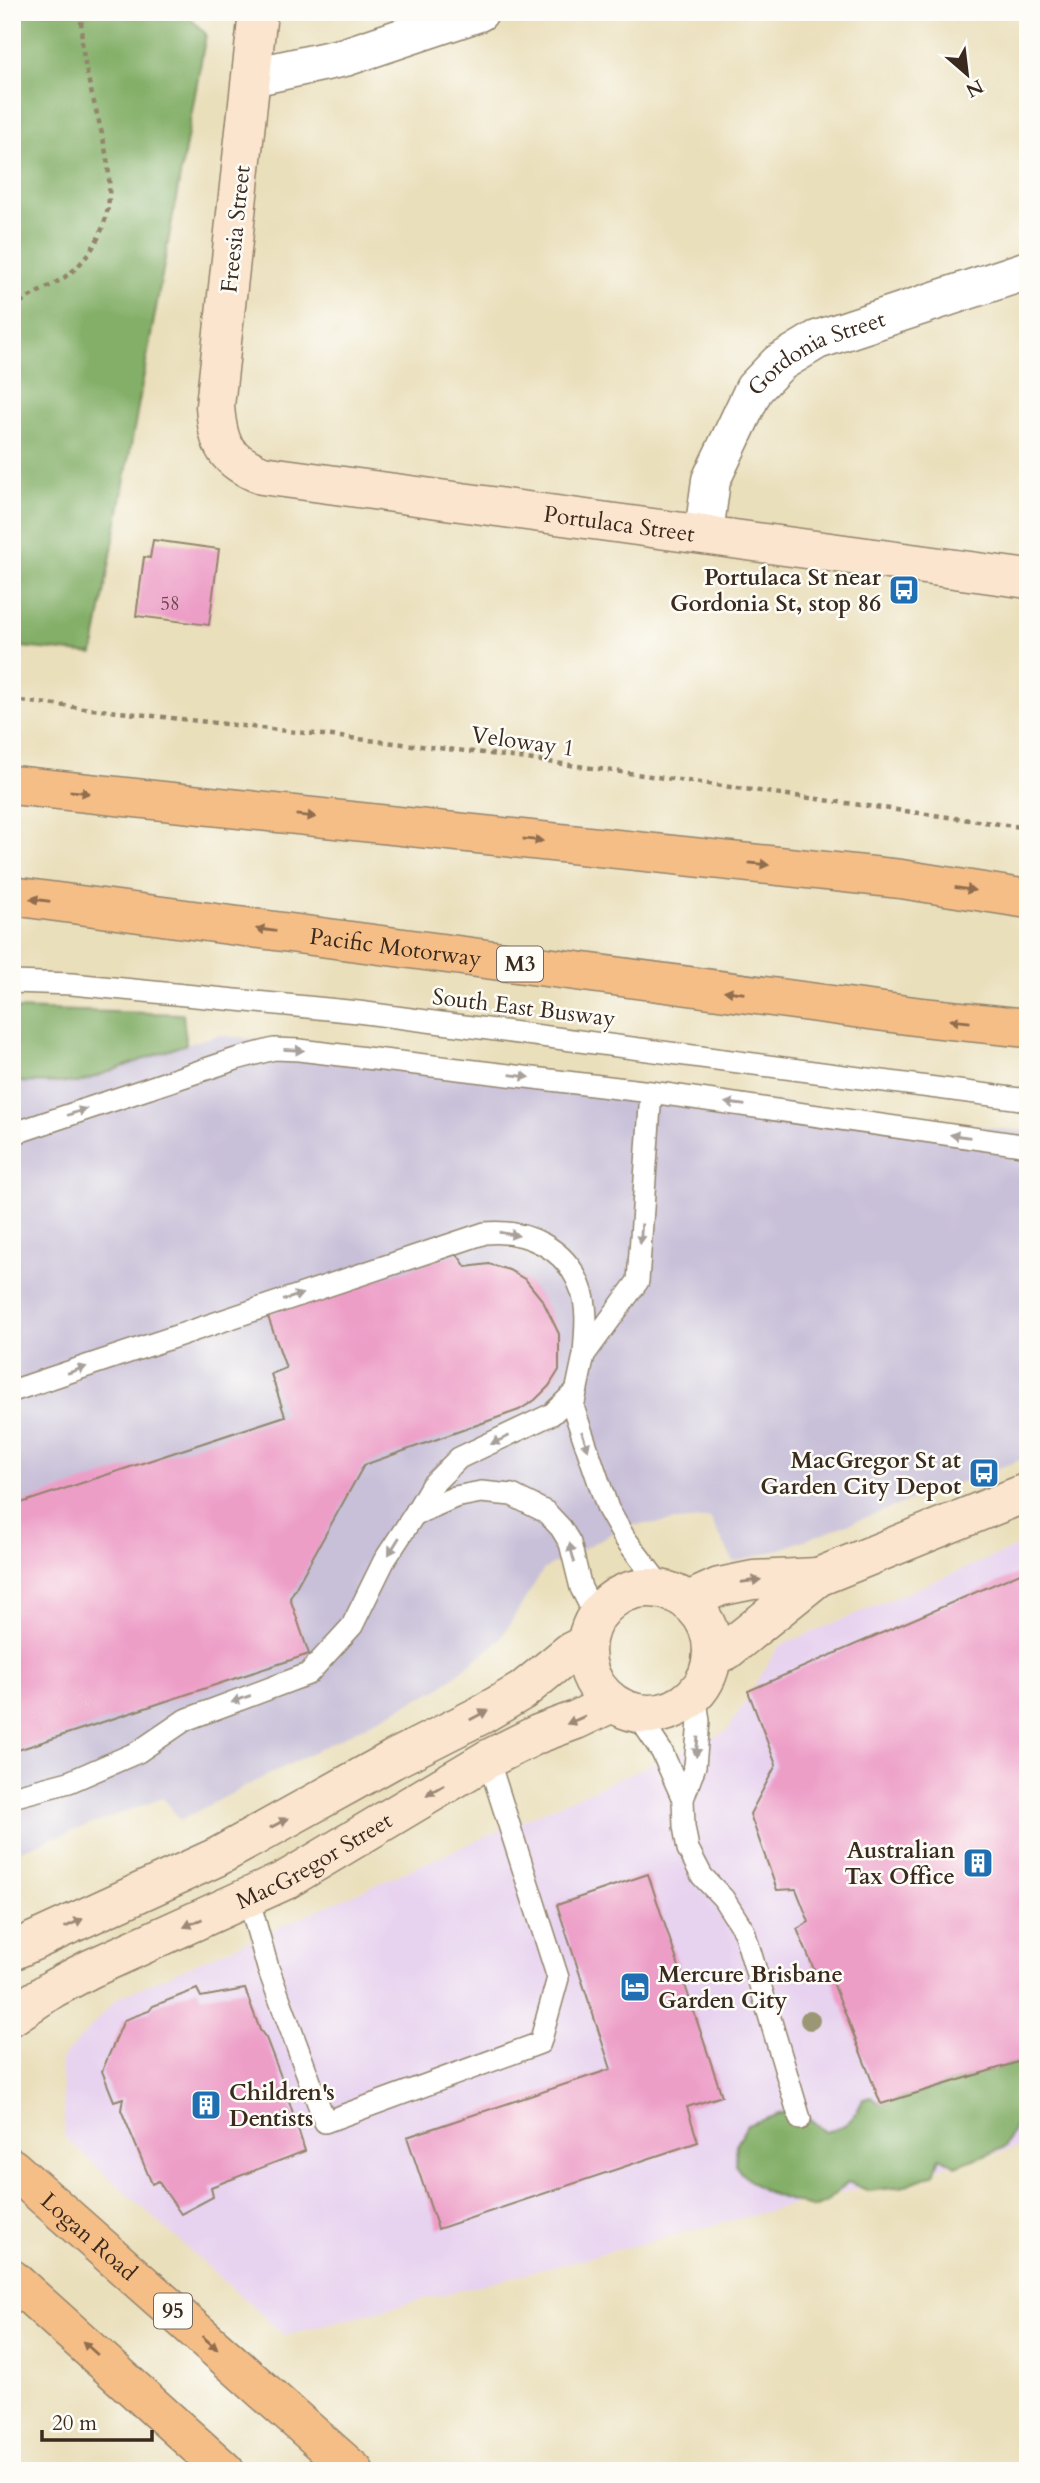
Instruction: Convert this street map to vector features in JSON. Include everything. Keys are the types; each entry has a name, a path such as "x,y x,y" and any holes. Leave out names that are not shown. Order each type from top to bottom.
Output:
{"main road":[{"path":"12,785 901,879 1028,900"},
{"name":"Pacific Motorway","path":"12,896 922,1017 1028,1028"},
{"name":"Logan Road","path":"12,2168 354,2471"},
{"path":"12,2278 225,2471"}],"street":[{"name":"Freesia Street","path":"222,444 215,406 258,12"},
{"path":"252,77 345,57 479,12"},
{"name":"Gordonia Street","path":"704,533 711,480 754,388 779,363 817,340 1028,271"},
{"name":"Portulaca Street","path":"222,444 239,465 262,475 1028,579"},
{"path":"712,1654 726,1651 818,1577 1028,1492"},
{"path":"12,1951 217,1857 522,1691 570,1652 591,1630 608,1602 625,1592 643,1588 675,1595 753,1580 818,1577"},
{"path":"591,1630 586,1661 600,1692 624,1708 658,1713 679,1707 695,1693 707,1675 712,1654 710,1634 701,1615 675,1595"},
{"name":"MacGregor Street","path":"13,2024 54,1988 286,1880 488,1759 538,1734 576,1720 624,1708"}],"lane":[{"name":"South East Busway","path":"12,982 72,984 358,1012 1028,1100"},
{"path":"12,1134 236,1059 274,1049 651,1092 1028,1146"},
{"path":"584,1355 638,1281 651,1092"},
{"path":"12,1391 485,1233 497,1232 532,1238 550,1246 575,1275 582,1291 586,1320 584,1355 573,1407 608,1509 624,1537 675,1595"},
{"path":"12,1797 69,1782 138,1752 185,1720 308,1674 352,1626 384,1561 432,1486 459,1458 552,1414 577,1390"},
{"path":"414,1515 455,1497 481,1492 512,1495 546,1512 570,1543 591,1630"},
{"path":"683,1799 695,1766 699,1721 695,1693"},
{"path":"624,1708 662,1752 683,1799 688,1849 702,1876 723,1898 744,1931 800,2119"},
{"path":"248,1897 268,1968 325,2122 540,2043 558,1978 488,1759"}],"path":[{"path":"12,309 55,285 79,265 96,242 105,219 110,183 107,149 81,50 82,12"},
{"name":"Veloway 1","path":"12,699 469,751 1028,828"}],"shaded area":[{"path":"218,1035 1028,1132 1028,1457 775,1551 734,1562 710,1518 625,1526 543,1570 500,1640 441,1687 180,1820 163,1798 12,1853 12,1082 78,1082"},
{"path":"1028,1542 1028,2145 284,2335 65,2138 61,2060 117,1998 727,1731 779,1646"}],"green space":[{"path":"12,12 184,12 206,34 93,654 12,646"},
{"path":"12,1009 183,1014 186,1044 78,1083 12,1082"},
{"path":"1028,2059 1028,2121 1015,2125 1005,2147 956,2166 940,2157 934,2174 901,2187 869,2191 848,2182 825,2203 814,2208 760,2188 735,2165 737,2143 747,2125 788,2111 803,2113 825,2132 839,2128 849,2121 863,2099 871,2097 881,2104"}],"building":[{"path":"153,540 219,549 209,625 136,616 144,557 150,558"},
{"path":"457,1254 466,1267 489,1264 509,1270 526,1280 543,1301 559,1334 559,1370 549,1386 535,1400 519,1410 364,1465 290,1598 309,1654 15,1751 12,1744 12,1506 285,1416 271,1374 286,1368 267,1314"},
{"path":"1020,1573 1028,1576 1028,2059 881,2104 828,1970 815,1972 797,1929 809,1922 796,1889 777,1890 750,1814 776,1765 748,1691"},
{"name":"Mercure Brisbane Garden City","path":"648,1874 722,2096 687,2107 698,2142 438,2229 407,2137 611,2069 557,1905"},
{"name":"Children's Dentists","path":"197,1989 201,1997 245,1989 283,2082 305,2151 211,2187 213,2197 181,2214 158,2181 152,2184 121,2110 123,2098 114,2101 102,2071 124,2020"}],"place":[{"name":"Portulaca St near Gordonia St, stop 86","path":"904,590"},
{"name":"MacGregor St at Garden City Depot","path":"984,1473"},
{"name":"Australian Tax Office","path":"978,1863"},
{"name":"Mercure Brisbane Garden City","path":"635,1987"},
{"name":"Children's Dentists","path":"206,2105"}]}
